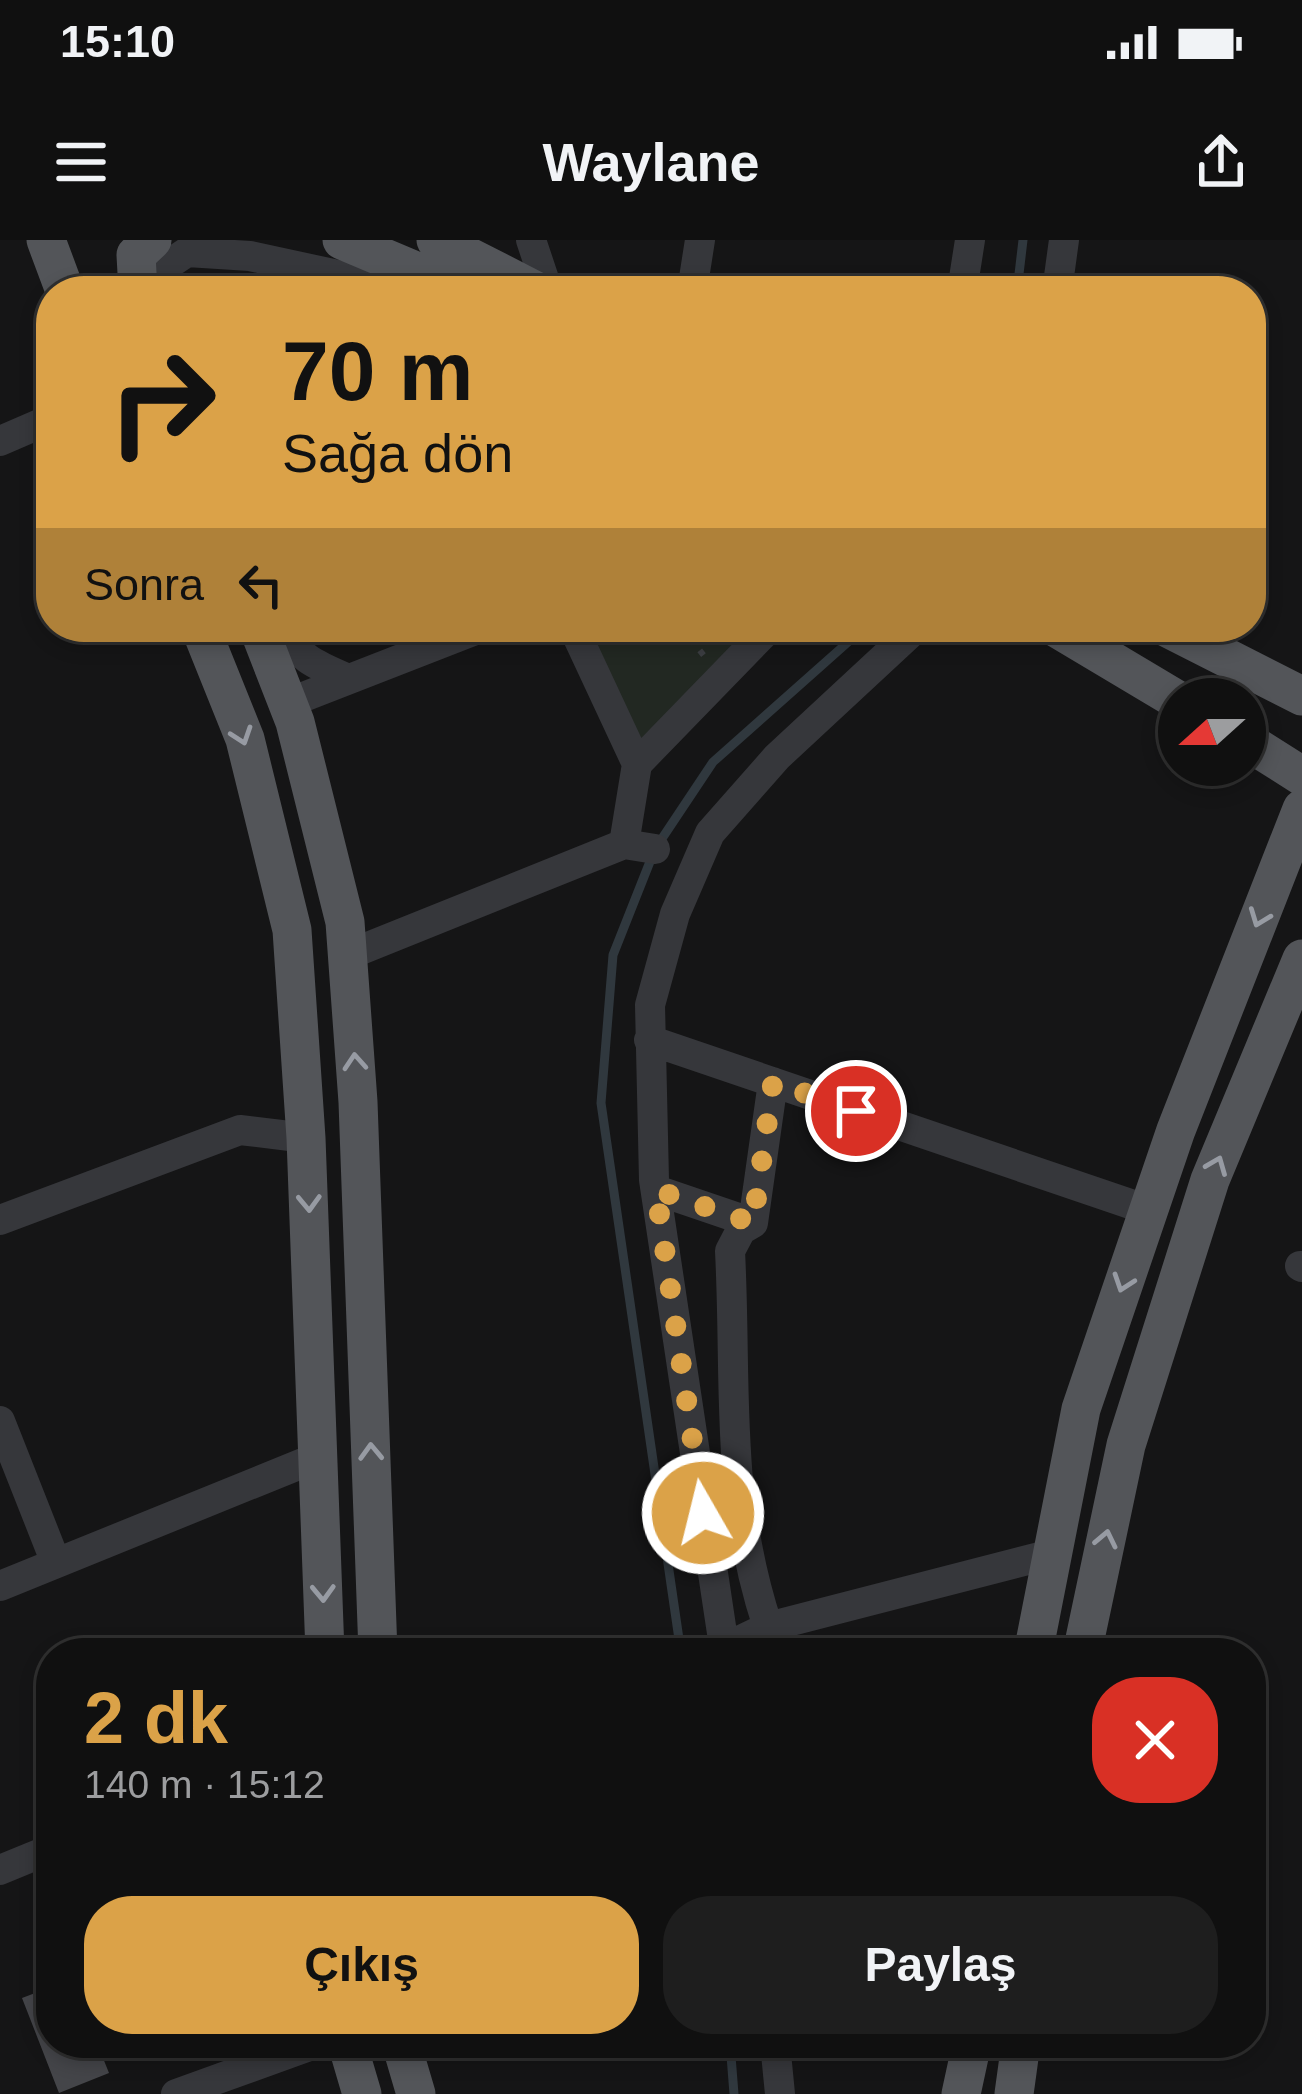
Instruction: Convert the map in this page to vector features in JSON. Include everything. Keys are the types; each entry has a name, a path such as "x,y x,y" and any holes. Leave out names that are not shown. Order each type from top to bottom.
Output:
{"main road":[{"path":"46,240 59,276"},
{"path":"115,240 128,276"},
{"path":"135,276 136,255 152,240"},
{"path":"341,240 427,276"},
{"path":"436,240 507,276"},
{"path":"206,642 245,739 292,930 306,1138 324,1638"},
{"path":"264,642 288,703 345,922 377,1638"},
{"path":"1080,642 1158,688"},
{"path":"1196,642 1302,696"},
{"path":"1266,753 1302,776"},
{"path":"1036,1638 1081,1409 1148,1210 1302,809"},
{"path":"1085,1638 1126,1445 1210,1180 1302,959"},
{"path":"351,2058 362,2094"},
{"path":"405,2058 416,2094"},
{"path":"961,2094 969,2058"},
{"path":"1014,2094 1019,2058"}],"street":[{"path":"531,240 543,276"},
{"path":"694,276 700,240"},
{"path":"964,276 970,240"},
{"path":"1059,276 1064,240"},
{"path":"165,276 166,266 187,252 250,256 343,276"},
{"path":"0,441 36,425"},
{"path":"290,642 310,663 346,678"},
{"path":"288,703 443,642"},
{"path":"580,642 637,764"},
{"path":"624,844 637,764 753,642"},
{"path":"722,1638 656,1190 650,1005 675,914 710,833 777,758 900,642"},
{"path":"348,956 624,844 655,849"},
{"path":"649,1040 1148,1210"},
{"path":"753,1223 773,1082"},
{"path":"0,1220 240,1130 306,1138"},
{"path":"656,1190 753,1223"},
{"path":"753,1223 741,1230 730,1251 736,1304 731,1429 746,1559 768,1627"},
{"path":"0,1421 56,1563"},
{"path":"0,1586 318,1457"},
{"path":"747,1638 768,1627 1051,1555"},
{"path":"0,1870 36,1855"},
{"path":"176,2094 276,2058"},
{"path":"776,2058 780,2094"}],"path":[{"path":"660,642 666,649"},
{"path":"693,642 718,674"}],"shaded area":[{"path":"584,642 751,642 639,752"}],"building":[{"path":"36,1993 36,2034 22,1998"},
{"path":"45,2058 103,2058 109,2073 59,2093"}],"waterway":[{"path":"1019,276 1023,240"},
{"path":"679,1638 601,1103 613,955 655,849 713,762 848,642"},
{"path":"731,2058 734,2094"}],"route":[{"path":"703,1513 656,1190 753,1223 773,1082 856,1111"}]}
